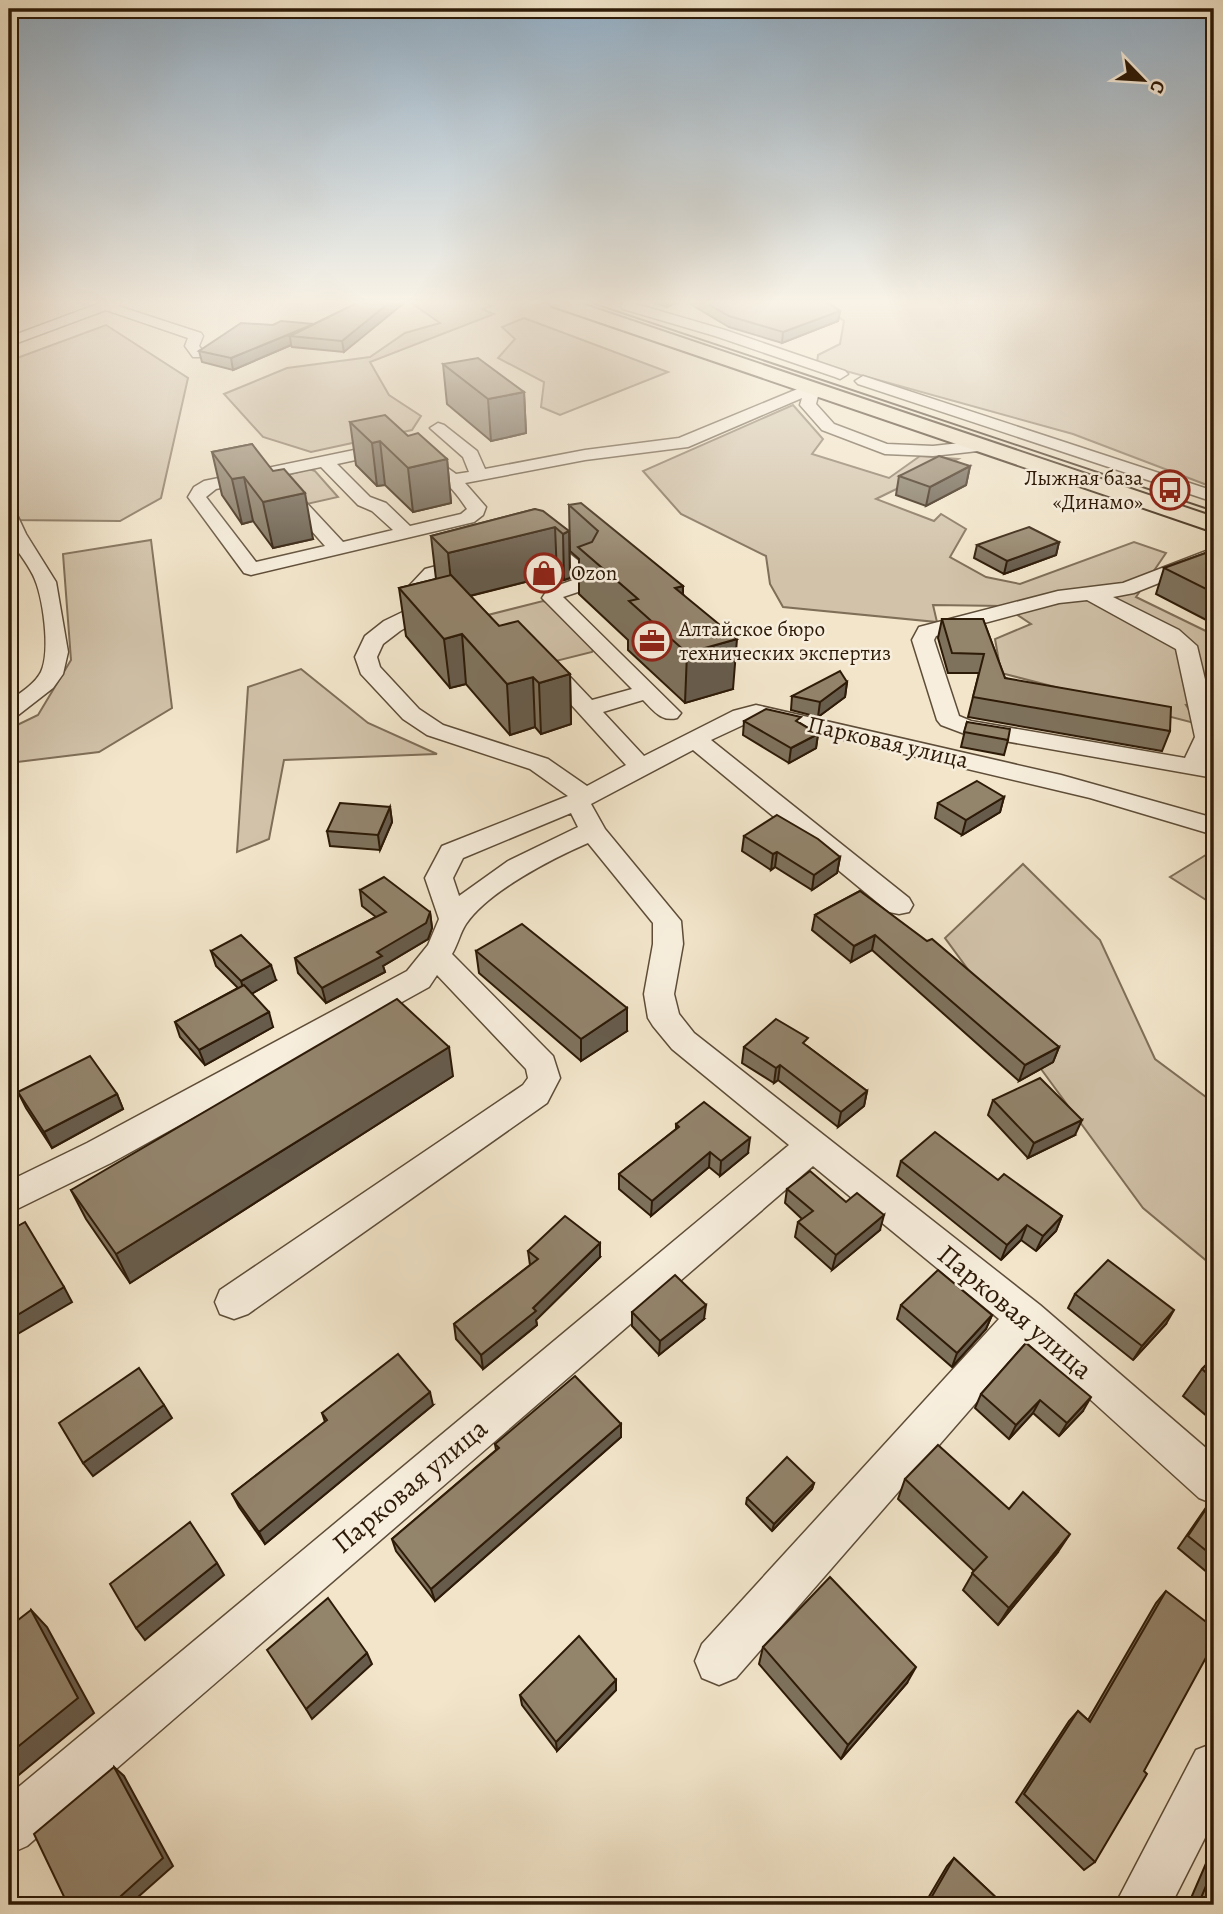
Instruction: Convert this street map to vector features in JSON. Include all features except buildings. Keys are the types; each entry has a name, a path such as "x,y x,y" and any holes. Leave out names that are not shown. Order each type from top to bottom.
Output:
{"highway":[{"path":"821,391 1214,526"}],"street":[{"path":"452,480 585,455 682,443 803,391"},
{"path":"810,391 808,405 828,427 885,449 933,452 978,446"},
{"path":"894,391 1214,497"},
{"path":"438,428 471,455 480,474"},
{"path":"397,448 436,463 477,508 474,514 467,518 251,569 197,497 197,494 210,485 325,461 397,448"},
{"path":"325,461 364,501 379,507 407,533"},
{"path":"269,472 338,548"},
{"path":"9,517 12,529 46,582 58,646 56,668 48,680 39,690 9,711"},
{"path":"581,799 539,764 435,730 411,714 367,665 367,652 373,641 423,607 420,585 425,577 503,554 536,546 548,546 584,575 583,583 555,593 552,597 669,713"},
{"path":"1092,594 1171,635 1186,646 1207,737 1204,769 988,733 949,720 923,640 928,632 1058,597 1126,589 1214,554"},
{"path":"548,667 587,709 648,755"},
{"path":"587,709 648,692"},
{"name":"Парковая улица","path":"453,919 439,878 452,852 581,799 648,755 695,739 741,716 756,712 843,729 903,746 1067,782 1214,827"},
{"path":"695,739 899,905"},
{"name":"Парковая улица","path":"581,799 593,831 667,921 668,944 659,994 664,1018 683,1041 1026,1317 1214,1483"},
{"path":"9,1198 99,1153 418,979 436,955 453,919 481,891 541,852 593,831"},
{"path":"234,1302 535,1094 544,1078 542,1065 436,955"},
{"name":"Парковая улица","path":"9,1828 812,1146"},
{"path":"719,1661 1026,1317"},
{"path":"1142,1905 1214,1768"}],"shaded area":[{"path":"9,391 185,391 161,498 120,521 9,520"},
{"path":"230,391 387,391 421,416 412,430 311,452 263,437 224,394"},
{"path":"543,391 619,391 560,415 541,407"},
{"path":"919,391 1214,391 1214,478 1207,485 1073,434"},
{"path":"793,405 823,439 812,454 889,478 920,456 958,459 876,499 934,521 941,514 966,529 950,557 986,577 1020,584 1134,542 1166,553 1136,597 1214,635 1214,704 1186,705 1198,724 1001,673 995,639 1031,624 1004,606 933,605 937,622 783,607 770,584 766,556 681,514 643,471"},
{"path":"309,469 315,471 338,497 307,504 287,475"},
{"path":"151,540 172,708 99,752 9,763 9,729 38,715 71,660 63,554"},
{"path":"543,601 550,603 594,648 592,652 548,663 480,617"},
{"path":"301,669 368,723 437,754 284,760 269,839 237,852 248,687"},
{"path":"1214,850 1214,905 1170,877"},
{"path":"1023,864 1100,940 1155,1059 1214,1103 1214,1267 1143,1208 945,938"}],"tram line":[{"path":"856,391 1214,511"}],"place":[{"name":"Лыжная база «Динамо»","path":"1170,490"},
{"name":"Ozon","path":"544,573"},
{"name":"Алтайское бюро технических экспертиз","path":"652,641"}]}
